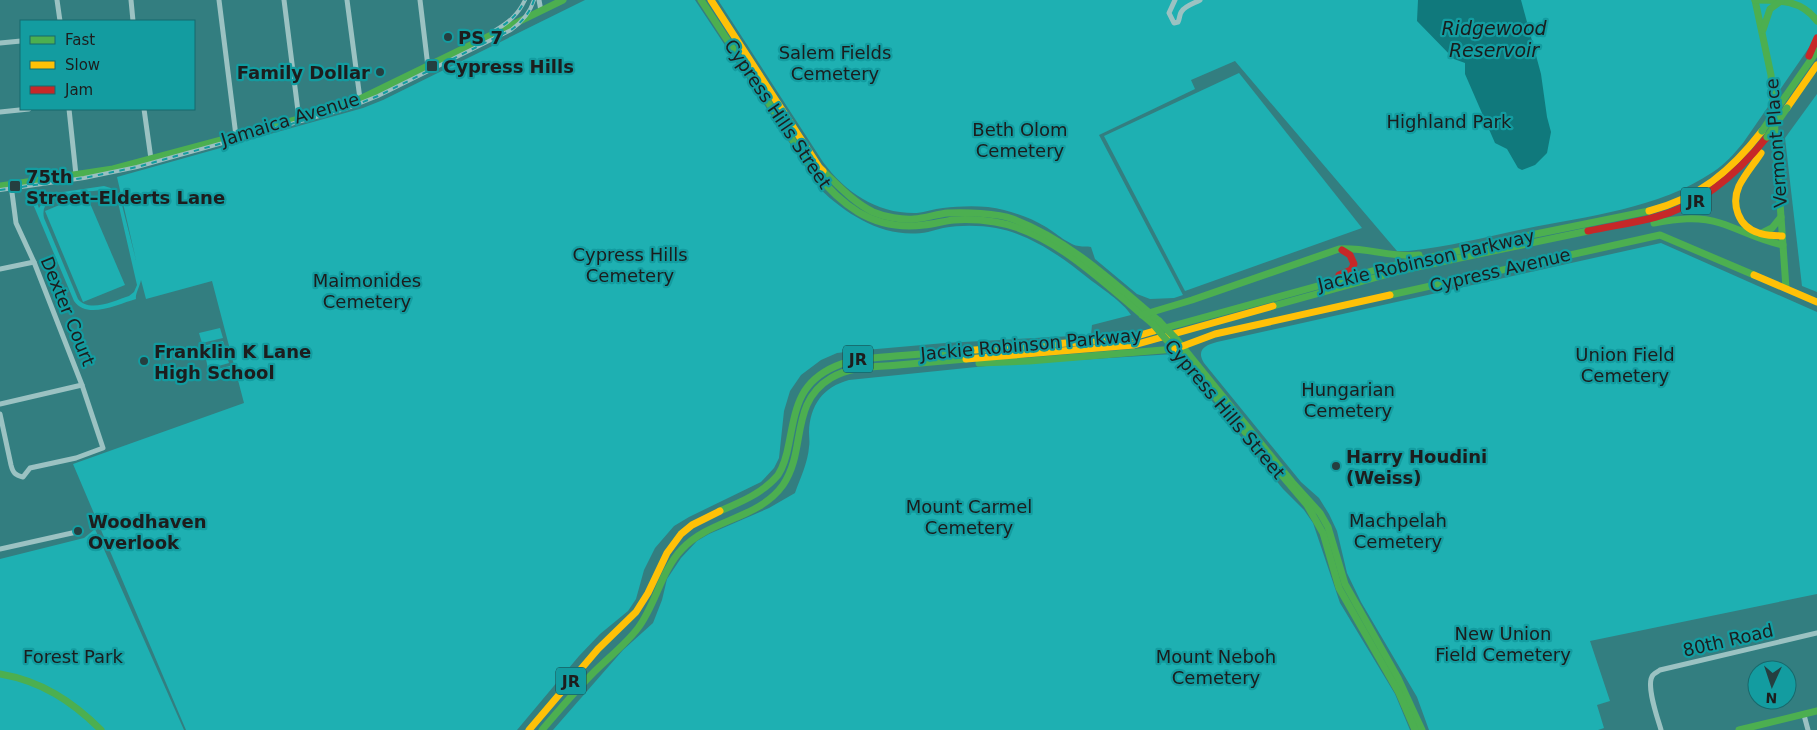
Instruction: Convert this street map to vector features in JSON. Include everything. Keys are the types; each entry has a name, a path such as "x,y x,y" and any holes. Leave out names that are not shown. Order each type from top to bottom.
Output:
{"main road":[{"name":"Jamaica Avenue","path":"0,186 113,169 236,136 360,99 563,0"},
{"name":"Cypress Hills Street","path":"701,0 813,171 832,193 856,212 873,220 891,225 914,227 953,220 981,220 1006,224 1027,231 1082,266 1142,315 1156,322 1177,340 1292,486"},
{"name":"Cypress Hills Street","path":"711,0 819,167 855,202 875,213 891,217 914,219 947,213 974,213 1011,218 1047,235 1085,259 1149,312 1169,343 1292,486 1311,504 1331,533 1339,570 1345,584 1398,678 1422,730"},
{"path":"1755,0 1796,1 1804,4 1814,13 1817,21"},
{"name":"Vermont Place","path":"1755,0 1769,60 1786,288"},
{"path":"1763,30 1768,12 1773,5 1782,0"},
{"path":"1799,77 1817,38"},
{"name":"Jackie Robinson Parkway","path":"529,730 598,649 639,608 662,561 678,537 700,519 761,490 778,474 788,450 793,416 800,398 811,382 831,367 842,362 862,359 1126,338 1157,332 1384,268 1639,214 1674,203 1704,188 1729,169 1748,150 1817,51"},
{"name":"Jackie Robinson Parkway","path":"542,730 594,672 637,629 646,616 667,571 682,549 701,534 761,505 782,486 795,459 804,411 809,399 820,385 837,374 849,370 1115,347 1142,343 1326,290 1404,270 1658,217 1698,200 1737,172 1767,137 1817,65"},
{"path":"1767,137 1761,154 1740,184 1735,201 1736,210 1744,224 1751,230 1760,234 1782,236"},
{"path":"1760,234 1772,228 1781,217"},
{"path":"1604,228 1641,226 1682,218 1699,218 1720,223 1763,241 1783,244"},
{"name":"Cypress Avenue","path":"936,363 1011,362 1184,348 1199,339 1215,334 1660,235 1817,302"},
{"path":"1142,315 1192,300 1339,249 1350,248 1402,256 1464,250"},
{"path":"1302,290 1350,270 1354,264 1352,257 1339,249"},
{"name":"Cypress Hills Street","path":"1311,504 1327,542 1331,566 1338,586 1403,700 1414,730"},
{"path":"0,674 30,680 46,687 73,703 101,730"},
{"path":"1739,730 1817,712"}],"street":[{"path":"57,0 60,20"},
{"path":"130,0 133,20"},
{"path":"219,0 236,136"},
{"path":"284,0 299,118"},
{"path":"347,0 360,99"},
{"path":"420,0 428,67"},
{"path":"539,0 542,11"},
{"path":"1175,0 1169,13 1174,23 1180,20 1181,12 1184,9 1200,0"},
{"path":"0,43 20,41"},
{"path":"0,112 20,110"},
{"path":"69,110 76,175"},
{"path":"144,110 151,159"},
{"name":"Dexter Court","path":"0,414 13,473 23,477 30,468 76,458 103,448 82,385 34,262 16,223 11,185"},
{"path":"0,269 34,262"},
{"path":"0,404 82,385"},
{"path":"0,549 81,531"},
{"name":"80th Road","path":"1661,730 1650,688 1650,680 1653,674 1660,670 1817,633"},
{"path":"1804,715 1808,730"}],"green space":[{"name":"Cypress Hills Cemetery","path":"585,0 695,0 820,189 843,208 869,224 898,232 913,234 941,228 976,226 996,228 1021,235 1045,247 1067,262 1117,300 1131,315 1092,325 1091,335 945,343 854,351 837,353 821,360 801,375 790,391 784,411 779,458 774,468 761,482 674,526 655,548 644,570 636,599 628,611 600,634 579,656 517,730 186,730 73,464 244,403 212,281 146,299 141,280 136,299 103,309 95,310 80,307 74,301 30,197 34,196 39,208 45,199 56,193 104,186 114,189 120,197 136,260 117,177 363,108 383,100","holes":["101,190 111,192 117,198 137,285 134,292 129,296 102,305 88,305 78,299 44,218 44,209 55,198 64,195"]},
{"path":"718,0 1817,0 1817,36 1740,147 1717,169 1692,185 1669,195 1622,210 1408,251 1397,251 1235,61 1191,80 1195,89 1099,135 1183,295 1174,298 1150,299 1137,294 1095,259 1091,247 1072,244 1041,224 1020,215 997,208 974,206 943,208 917,213 902,212 876,205 852,192 823,162"},
{"path":"1239,73 1362,228 1185,291 1104,136"},
{"path":"1817,94 1817,292 1802,286 1785,138"},
{"path":"86,194 125,285 83,302 45,211"},
{"path":"1661,243 1817,312 1817,594 1590,641 1610,701 1597,705 1604,728 1598,730 1429,730 1417,697 1361,602 1347,573 1337,531 1329,514 1319,498 1301,482 1204,363 1201,351 1217,342"},
{"path":"220,328 223,338 202,343 199,333"},
{"path":"223,341 226,350 205,356 203,346"},
{"path":"226,354 229,363 208,369 206,359"},
{"name":"Mount Carmel Cemetery","path":"1174,354 1283,489 1304,510 1313,523 1340,603 1395,694 1410,730 553,730 623,650 653,623 662,600 667,579 681,558 697,541 769,508 795,493 807,459 812,413 820,398 832,387 849,380 996,365"},
{"path":"230,366 232,376 212,381 209,371"},
{"name":"Forest Park","path":"95,529 184,730 0,730 0,559 84,538"}],"water":[{"name":"Ridgewood Reservoir","path":"1418,0 1521,0 1541,74 1551,132 1547,153 1535,165 1522,170 1518,168 1507,149 1495,143 1465,74 1465,63 1454,59 1417,21"}],"railway":[{"path":"494,31 512,18 525,0"},
{"path":"0,190 84,178 137,167 348,108 378,96 511,30 525,17 534,0"}],"traffic: fast":[{"path":"0,186 113,169 299,119 360,99 563,0"},
{"path":"701,0 799,151 831,191 844,202 874,220 898,225 915,226 954,220 980,220 1017,227 1059,248 1099,278 1153,324"},
{"path":"1755,0 1771,75 1786,288"},
{"path":"1755,0 1773,0 1797,5 1811,14 1817,21"},
{"path":"1763,30 1770,9 1781,1"},
{"path":"1785,97 1817,51"},
{"path":"1762,131 1785,97"},
{"path":"1767,137 1787,108"},
{"path":"823,171 859,203 873,212 883,215 899,219 909,219 948,213 981,213 1006,217 1034,228 1072,250 1159,321"},
{"path":"1154,331 1383,268 1649,211"},
{"path":"1760,234 1772,228 1781,217"},
{"path":"1654,223 1670,220 1704,219 1783,245"},
{"path":"1273,306 1403,270 1588,231"},
{"path":"1390,295 1660,235 1754,275"},
{"path":"1142,315 1192,300 1339,249 1409,256 1419,255"},
{"path":"1159,321 1177,340"},
{"path":"1153,324 1169,343"},
{"path":"1177,340 1292,482 1320,513 1328,527 1345,584 1398,678 1422,730"},
{"path":"1172,346 1307,505 1323,533 1339,588 1399,693 1415,730"},
{"path":"979,363 1029,361 1175,349"},
{"path":"720,511 759,492 778,475 785,460 794,418 801,397 814,380 824,372 843,363 857,360 975,350"},
{"path":"542,730 581,685 638,628 650,609 669,567 682,549 706,531 761,505 783,485 795,457 800,428 809,400 818,388 831,378 855,369 966,359"},
{"path":"0,674 29,682 55,694 79,710 101,730"},
{"path":"1739,730 1817,711"}],"traffic: slow":[{"path":"711,0 823,171"},
{"path":"1787,108 1817,65"},
{"path":"1649,211 1699,191 1738,159 1762,131"},
{"path":"1761,153 1739,186 1736,207 1741,220 1752,230 1764,235 1782,236"},
{"path":"1754,275 1817,302"},
{"path":"1175,349 1215,334 1390,295"},
{"path":"966,359 1134,345 1273,306"},
{"path":"975,350 1106,340 1137,336 1154,331"},
{"path":"529,730 598,649 636,612 648,593 667,553 681,534 692,525 720,511"}],"traffic: jam":[{"path":"1809,56 1817,38"},
{"path":"1588,231 1656,217 1689,205 1731,175 1767,137"},
{"path":"1339,275 1351,270 1354,264 1350,255 1342,250"}],"place":[{"name":"PS 7","path":"448,37"},
{"name":"Cypress Hills","path":"432,66"},
{"name":"Family Dollar","path":"380,72"},
{"name":"75th Street–Elderts Lane","path":"15,186"},
{"name":"Franklin K Lane High School","path":"144,361"},
{"name":"Harry Houdini (Weiss)","path":"1336,466"},
{"name":"Woodhaven Overlook","path":"78,531"}],"park label":[{"name":"Salem Fields Cemetery","path":"835,62"},
{"name":"Highland Park","path":"1449,121"},
{"name":"Beth Olom Cemetery","path":"1020,139"},
{"name":"Maimonides Cemetery","path":"367,290"},
{"name":"Union Field Cemetery","path":"1625,364"},
{"name":"Hungarian Cemetery","path":"1348,399"},
{"name":"Machpelah Cemetery","path":"1398,530"},
{"name":"New Union Field Cemetery","path":"1503,643"},
{"name":"Mount Neboh Cemetery","path":"1216,666"}]}
